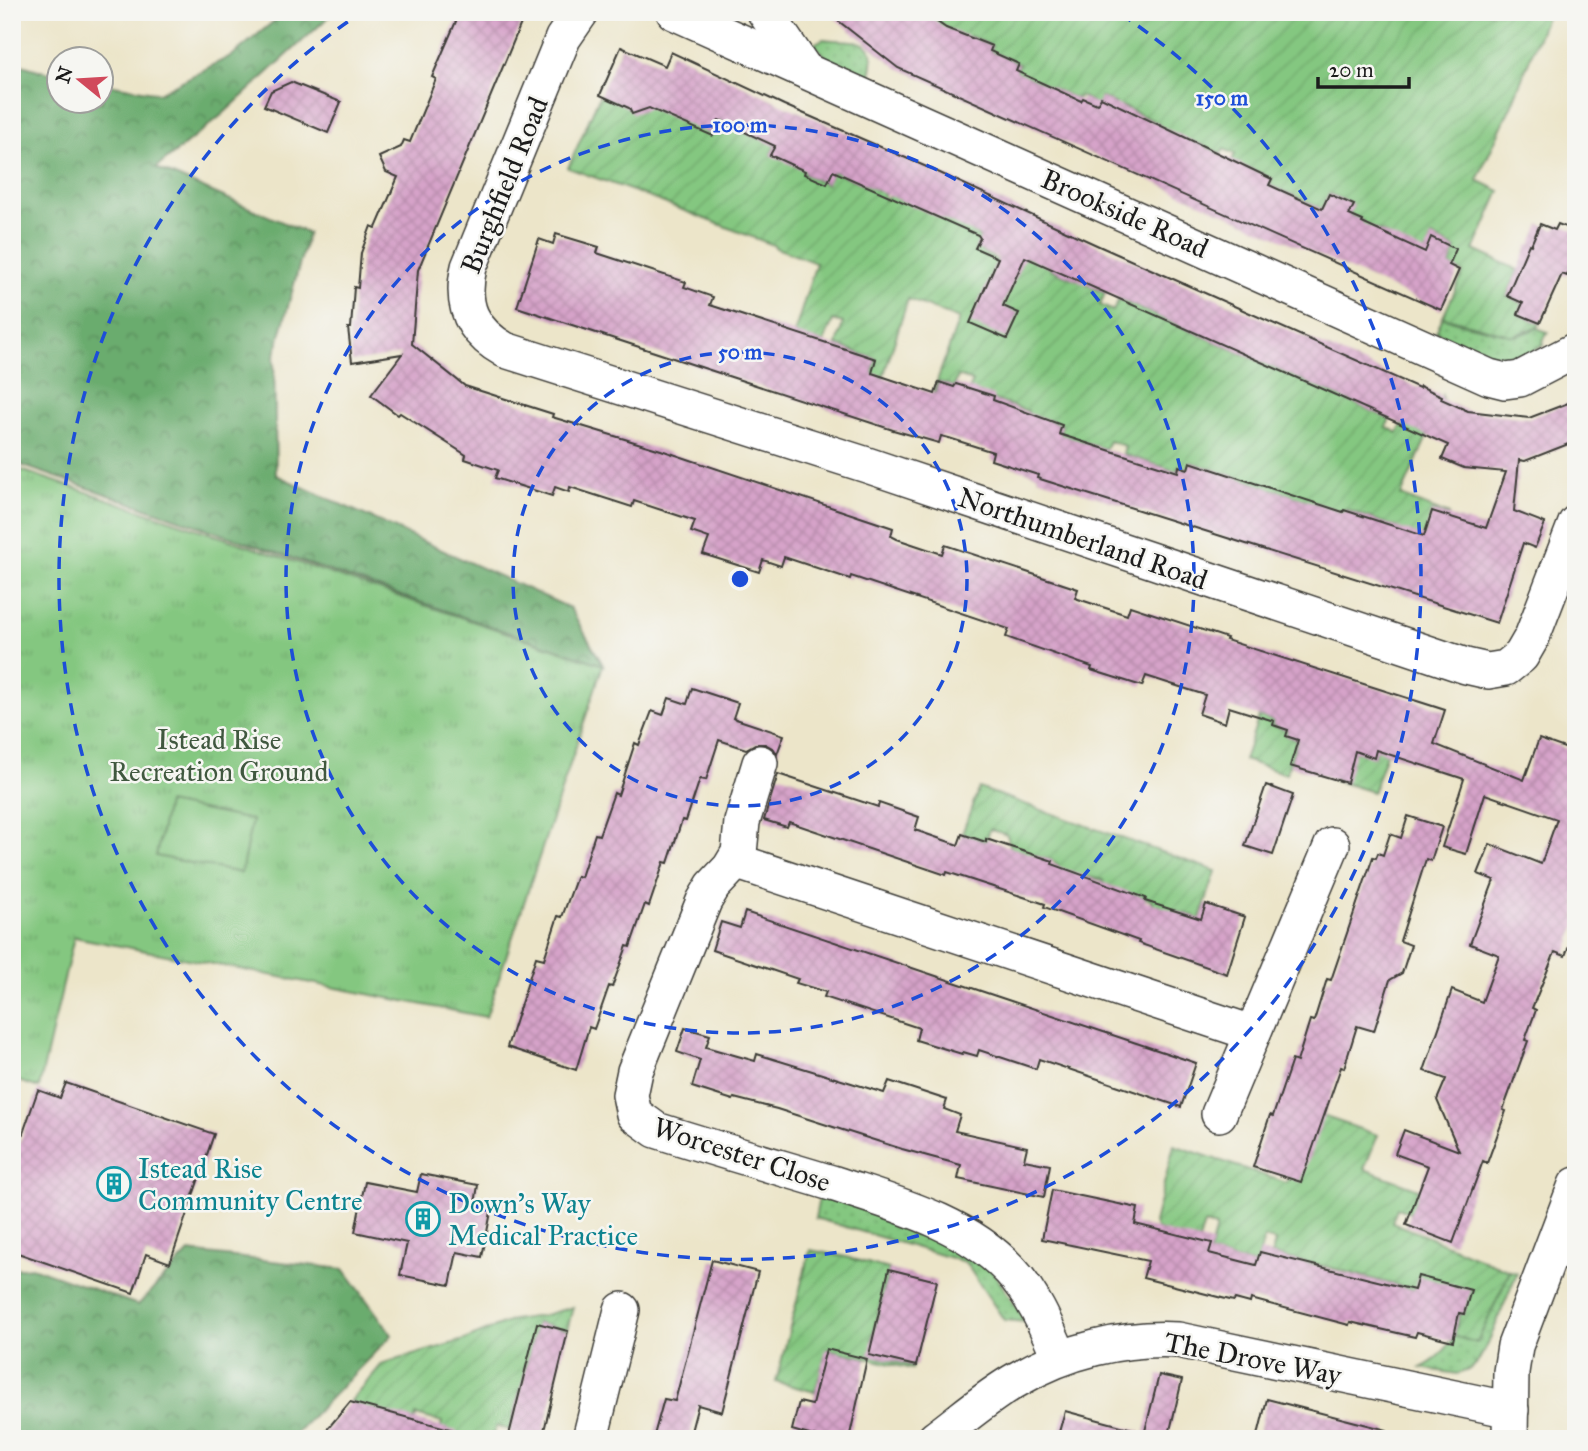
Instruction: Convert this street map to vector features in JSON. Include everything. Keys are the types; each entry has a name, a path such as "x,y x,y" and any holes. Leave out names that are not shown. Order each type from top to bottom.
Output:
{"street":[{"name":"Burghfield Road","path":"505,350 481,333 472,320 464,285 563,38 581,12"},
{"name":"Brookside Road","path":"674,12 1489,377 1505,381 1520,379 1576,350"},
{"path":"765,12 804,69"},
{"name":"Northumberland Road","path":"505,350 867,465 1466,666 1488,671 1506,668 1521,656 1532,637 1576,523"},
{"name":"Worcester Close","path":"760,763 742,822 741,843 735,860 704,901 643,1049 631,1090 634,1114 656,1130 890,1202 968,1237 1002,1263 1020,1281 1060,1358"},
{"path":"1219,1114 1332,845"},
{"path":"735,860 1252,1033"},
{"path":"1511,1424 1511,1372 1515,1346 1576,1185"},
{"path":"590,1439 622,1310"},
{"name":"The Drove Way","path":"935,1439 1016,1379 1060,1358 1149,1338 1178,1340 1511,1424"}],"green space":[{"path":"285,12 333,13 223,114 156,168 308,233 274,358 276,475 570,608 603,665 12,462 12,62 46,72 46,116 116,116 116,85 159,93 233,55"},
{"path":"923,12 1548,12 1512,104 1477,180 1500,191 1474,250 1518,270 1507,296 1523,303 1519,314 1540,323 1538,327 1513,336 1443,317 1463,273 1449,265 1456,249 1432,237 1424,254 1390,239 1380,231 1361,227 1363,221 1350,215 1347,221 1353,205 1330,194 1322,209 1269,185 1272,179 1248,168 1229,167 1235,154 1224,149 1221,154 1197,143 1154,134 1159,123 1122,106 1116,117 1111,115 1116,104 1101,97 1096,108 1094,103 1080,96 1076,99 1016,72 1019,64 990,51 992,46 970,36 963,49 948,42"},
{"path":"823,39 854,41 868,47 872,53 869,78 828,60 814,44"},
{"path":"660,67 713,135 719,120 767,142 776,143 771,154 810,161 804,174 826,184 833,171 884,193 884,200 890,195 967,214 978,191 983,223 977,236 980,238 976,248 997,260 1027,258 1033,244 1056,255 1050,269 1076,280 1082,278 1085,284 1105,293 1100,305 1113,311 1119,299 1390,419 1386,427 1398,433 1402,425 1432,420 1442,396 1443,400 1401,496 1449,515 1428,578 1396,527 1345,509 1343,513 1191,462 1188,469 1179,466 1171,493 1172,470 1123,454 1125,446 1109,441 1105,449 1059,435 1062,425 1032,415 1016,448 1028,411 969,392 972,381 958,376 954,387 939,382 930,410 927,409 959,319 908,299 878,393 867,390 876,359 837,345 843,323 833,320 824,342 791,344 816,263 568,168 600,95 611,100 615,90"},
{"path":"1443,317 1517,336 1537,328 1548,332 1544,344 1518,359 1501,360 1472,350 1436,332"},
{"name":"Istead Rise Recreation Ground","path":"12,467 603,665 486,1017 74,937 39,1088 12,1079"},
{"path":"1259,716 1274,721 1273,726 1288,730 1286,736 1297,740 1286,774 1244,760"},
{"path":"1379,740 1389,744 1373,792 1333,780 1343,747 1374,757"},
{"path":"979,788 1216,871 1199,921 1194,916 1151,905 1152,901 1146,898 1104,886 1103,880 1088,877 1086,879 1057,869 1058,865 1053,861 1011,849 1007,835 990,829 986,842 962,834"},
{"path":"167,803 252,820 241,873 156,856"},
{"path":"1305,1110 1378,1135 1364,1169 1424,1191 1411,1213 1397,1208 1392,1222 1510,1271 1477,1343 1454,1336 1460,1313 1464,1314 1470,1290 1414,1290 1272,1255 1275,1241 1264,1238 1258,1260 1260,1266 1207,1253 1210,1251 1216,1227 1204,1224 1197,1248 1156,1229 1154,1223 1174,1145 1287,1183"},
{"path":"820,1193 922,1228 990,1267 1026,1322 1004,1320 965,1262 815,1218"},
{"path":"810,1250 889,1269 872,1340 876,1341 872,1355 913,1366 912,1369 827,1349 815,1392 776,1382"},
{"path":"189,1252 344,1269 392,1335 290,1439 12,1439 12,1269 32,1267 138,1305"},
{"path":"1510,1271 1517,1273 1488,1344 1477,1363 1457,1374 1421,1368 1432,1362 1454,1336 1477,1342"},
{"path":"573,1307 567,1330 537,1323 523,1391 520,1391 510,1430 496,1426 493,1439 449,1439 439,1436 442,1422 416,1415 413,1428 350,1402 382,1364 464,1340 513,1320"}],"building":[{"path":"460,12 521,12 518,20 522,21 418,270 412,344 465,386 893,528 891,536 942,554 945,545 1078,589 1075,598 1127,615 1130,606 1227,638 1226,640 1445,710 1434,744 1524,780 1539,739 1576,752 1576,927 1565,956 1555,952 1532,1008 1536,1010 1525,1040 1528,1041 1503,1110 1506,1111 1487,1163 1483,1161 1453,1243 1406,1225 1428,1166 1395,1154 1404,1130 1459,1151 1437,1100 1446,1079 1424,1071 1452,990 1482,1002 1499,955 1470,944 1494,880 1478,874 1490,844 1541,864 1557,819 1485,794 1466,854 1442,847 1464,779 1376,750 1374,758 1355,751 1347,783 1290,766 1298,740 1286,736 1288,730 1273,725 1274,721 1229,707 1225,723 1199,714 1205,695 1146,676 1142,686 1091,670 1092,667 1006,637 1009,629 851,576 850,579 784,557 781,566 763,560 759,572 703,554 709,538 691,532 695,521 634,501 632,507 570,487 569,492 555,487 552,496 495,478 498,470 465,459 466,455 400,413 398,415 371,395 402,354 352,362 348,328 351,328 354,287 358,288 361,253 371,226 376,228 398,177 386,172 379,157 401,147 404,140 410,142 436,79 432,77"},
{"path":"827,12 923,12 946,28 992,46 990,51 1019,64 1016,71 1081,101 1083,98 1097,104 1101,97 1272,179 1269,185 1322,209 1329,194 1354,205 1349,215 1363,221 1362,223 1425,252 1431,237 1456,249 1449,265 1459,270 1441,310 898,68"},
{"path":"621,47 665,66 671,52 1101,247 1419,388 1420,386 1468,411 1529,418 1576,400 1576,441 1525,461 1519,460 1514,511 1545,523 1535,548 1523,543 1497,623 1037,478 1038,475 991,460 993,452 941,436 939,443 893,430 517,307 539,239 553,244 556,234 599,247 597,253 686,282 684,287 713,297 710,305 876,359 872,373 935,394 939,382 954,387 956,384 994,396 993,400 1062,425 1059,434 1105,449 1178,472 1179,466 1188,469 1190,462 1424,536 1432,511 1486,528 1506,472 1464,468 1442,459 1448,445 1025,257 1003,306 1019,313 1007,339 970,323 998,258 975,248 980,238 978,235 833,171 827,184 804,174 805,171 770,155 775,146 719,120 713,136 649,108 632,114 629,108 600,95"},
{"path":"291,82 341,102 328,133 264,106 271,91"},
{"path":"1540,224 1555,230 1558,224 1576,231 1576,255 1567,276 1562,274 1540,323 1518,314 1523,303 1507,296"},
{"path":"692,688 738,703 733,718 784,735 777,754 765,744 755,744 746,749 719,740 706,780 700,779 686,821 682,820 668,863 664,862 649,906 645,904 630,947 627,946 612,987 609,986 594,1029 589,1027 576,1070 507,1047 536,957 544,959 558,916 562,917 577,876 581,877 595,834 599,835 614,793 618,795 635,743 639,745 652,711 663,715 669,698 687,704"},
{"path":"778,774 878,807 879,803 919,817 915,830 958,845 962,834 986,842 986,839 1053,861 1052,864 1146,898 1145,901 1201,919 1206,904 1245,917 1227,974 1044,907 1045,904 947,872 946,875 789,822 787,827 764,820"},
{"path":"1266,785 1293,795 1273,855 1245,846"},
{"path":"1408,816 1442,827 1431,861 1426,859 1400,941 1411,945 1402,973 1390,980 1374,1031 1357,1026 1301,1182 1253,1167 1292,1060 1297,1062 1327,979 1331,980 1373,857 1376,858 1378,853 1383,855 1390,834 1401,838"},
{"path":"745,912 1196,1063 1181,1107 1039,1059 1036,1069 979,1050 977,1056 963,1052 962,1054 916,1040 919,1028 824,997 826,992 796,983 798,979 712,950 721,922 740,928"},
{"path":"685,1028 710,1035 706,1047 755,1061 757,1054 884,1093 889,1081 947,1100 944,1109 960,1115 955,1131 1027,1147 1024,1160 1050,1165 1044,1197 958,1179 961,1165 777,1109 734,1098 733,1100 692,1087 700,1060 677,1052"},
{"name":"Istead Rise Community Centre","path":"66,1083 214,1134 170,1263 146,1254 133,1293 12,1251 12,1165 38,1090 60,1098"},
{"name":"Down's Way Medical Practice","path":"421,1174 478,1185 475,1204 492,1207 482,1257 457,1252 450,1285 400,1275 407,1243 355,1232 365,1182 417,1192"},
{"path":"1052,1190 1138,1208 1135,1224 1212,1243 1209,1253 1256,1265 1260,1252 1414,1290 1418,1276 1471,1290 1464,1314 1459,1313 1453,1341 1417,1332 1415,1337 1350,1322 1349,1325 1251,1299 1250,1303 1235,1299 1234,1301 1143,1278 1148,1261 1042,1239"},
{"path":"712,1260 758,1272 722,1412 698,1405 689,1439 653,1439 664,1399 675,1401"},
{"path":"889,1269 937,1281 916,1366 869,1355"},
{"path":"537,1323 568,1331 542,1439 508,1439"},
{"path":"826,1349 867,1359 849,1439 823,1439 792,1430 799,1402 812,1405"},
{"path":"1159,1375 1182,1380 1168,1439 1143,1439"},
{"path":"1267,1399 1387,1430 1386,1439 1257,1439"},
{"path":"350,1402 457,1431 456,1439 319,1439"},
{"path":"1065,1411 1140,1431 1139,1439 1057,1439"}],"place":[{"name":"Istead Rise Community Centre","path":"114,1184"},
{"name":"Down's Way Medical Practice","path":"423,1219"}]}
